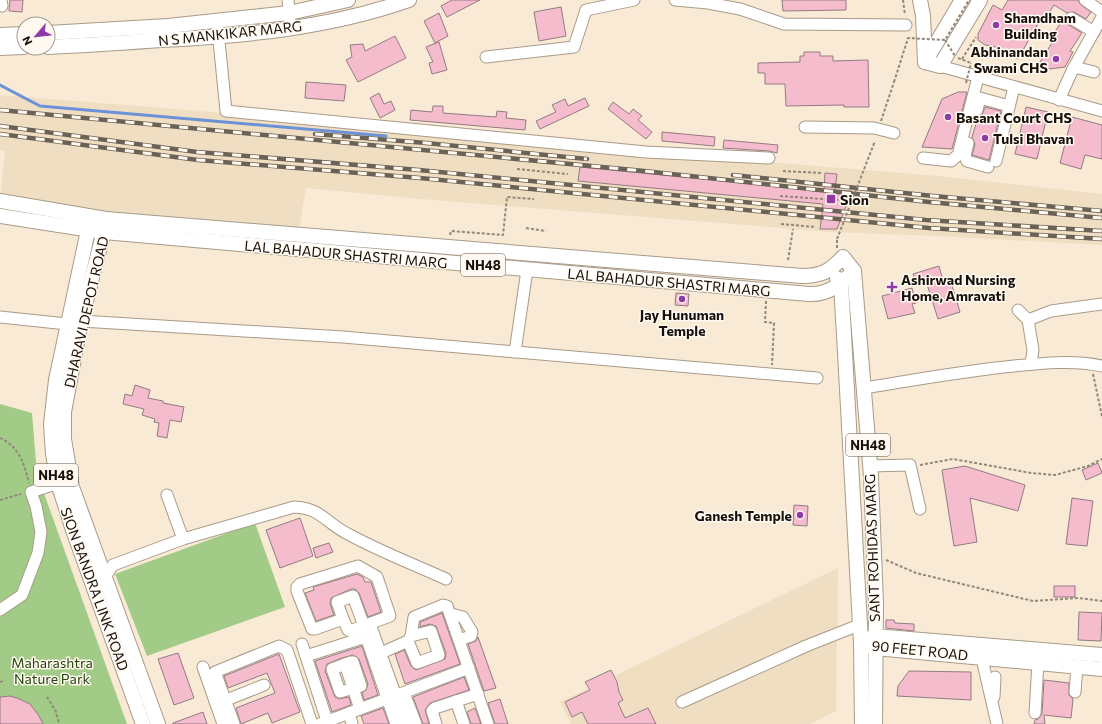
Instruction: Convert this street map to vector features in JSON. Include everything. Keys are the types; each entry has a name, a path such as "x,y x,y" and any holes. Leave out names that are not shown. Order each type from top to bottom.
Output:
{"main road":[{"name":"N S MANKIKAR MARG","path":"56,43 66,39 144,34 219,37 291,29 340,19 409,0"},
{"path":"920,0 923,16 925,62"},
{"path":"925,62 962,0"},
{"path":"925,62 940,66 980,0"},
{"path":"144,34 288,6 342,1 340,19"},
{"path":"0,35 16,34"},
{"path":"56,36 66,39"},
{"path":"0,48 16,47"},
{"name":"LAL BAHADUR SHASTRI MARG","path":"0,202 105,226 527,270 818,294 841,284 854,271 843,257 831,270 813,276 802,276 448,248 105,226"},
{"name":"LAL BAHADUR SHASTRI MARG","path":"0,216 90,223"},
{"name":"SION BANDRA LINK ROAD","path":"90,223 74,323 56,380 51,424 53,454 58,483 73,530 99,580 143,724"},
{"name":"DHARAVI DEPOT ROAD","path":"105,226 74,323 64,412 64,439 72,487 99,580 158,724"},
{"path":"481,265 483,251"},
{"path":"831,270 841,284"},
{"name":"SANT ROHIDAS MARG","path":"854,271 869,452 873,526 875,724"},
{"name":"SANT ROHIDAS MARG","path":"841,284 861,643 862,724"},
{"path":"851,453 869,452"},
{"path":"854,526 873,526"},
{"name":"90 FEET ROAD","path":"861,643 874,642 980,650 1099,661"},
{"name":"90 FEET ROAD","path":"980,650 1036,662 1077,666 1099,661"}],"street":[{"path":"486,57 574,47 586,10 634,0"},
{"path":"675,0 708,3 734,8 784,24 905,20"},
{"path":"1085,0 1102,12"},
{"path":"288,6 291,29"},
{"path":"1059,100 1074,67 1102,17"},
{"path":"1071,18 1094,32"},
{"path":"217,21 226,111 646,152 769,158"},
{"path":"940,66 1102,111"},
{"path":"1074,67 1094,72"},
{"path":"982,78 980,98 965,156 967,160 992,164 1014,87"},
{"path":"923,158 951,162 958,155 982,78"},
{"path":"980,98 1009,106"},
{"path":"806,128 874,128 894,133"},
{"path":"515,352 527,270"},
{"path":"1028,320 1051,311 1102,304"},
{"path":"1018,310 1028,320 1033,350 1031,364"},
{"path":"0,317 74,323 343,337 817,378"},
{"path":"864,388 970,370 1031,364 1097,365"},
{"path":"870,466 908,464 911,467 920,509"},
{"path":"0,610 22,595 38,553 41,532 36,506 31,492 58,483"},
{"path":"167,495 183,538"},
{"path":"99,580 113,565 183,538 294,507 307,508 319,514 346,534 446,579"},
{"path":"306,656 369,630 388,618 390,612 377,577 361,567 308,582 297,587 312,629 343,619"},
{"path":"369,630 349,631 337,602 353,596 381,653 386,680"},
{"path":"381,653 409,639 413,621 418,614 447,606 488,724"},
{"path":"682,702 806,646 859,625"},
{"path":"369,630 386,680 396,696 400,714 406,724"},
{"path":"302,644 325,723 350,719 360,709 469,668"},
{"path":"223,724 215,674 216,671 279,646 287,650 312,724"},
{"path":"980,650 992,694 997,724"},
{"path":"1033,712 1036,662"},
{"path":"345,664 360,709"},
{"path":"1075,692 1077,666"},
{"path":"203,667 220,702 234,724"},
{"path":"992,694 996,677"},
{"path":"220,702 264,685"},
{"path":"436,724 433,710 478,694"},
{"path":"456,701 464,724"},
{"path":"400,714 416,724"}],"path":[{"path":"903,0 905,20"},
{"path":"944,40 969,0"},
{"path":"962,60 976,37"},
{"path":"884,113 908,38 944,40"},
{"path":"944,40 955,56 971,63 966,83"},
{"path":"837,239 875,141"},
{"path":"517,169 568,174"},
{"path":"783,171 821,173"},
{"path":"780,196 852,201"},
{"path":"448,248 451,231 503,235 507,197 534,200"},
{"path":"781,224 816,227"},
{"path":"526,228 546,231"},
{"path":"788,260 793,229"},
{"path":"766,301 765,322 774,323 771,374"},
{"path":"1097,365 1102,416"},
{"path":"0,438 8,442 23,460 31,492 0,500"},
{"path":"911,467 953,459 1031,473 1056,475 1088,466 1102,459"},
{"path":"874,554 916,573 1033,602 1078,598 1102,601"},
{"path":"0,682 5,680"},
{"path":"46,697 56,712 59,724"}],"shaded area":[{"path":"0,95 401,127 661,153 938,176 1102,194 1102,245 831,232 421,199 306,188 299,231 105,216 0,200 5,151 0,150"},
{"path":"838,568 836,711 810,724 571,724 560,702"}],"green space":[{"name":"Maharashtra Nature Park","path":"0,404 32,413 37,474 127,724 0,724"},
{"path":"255,523 285,607 147,656 115,574"}],"building":[{"path":"10,0 23,0 22,12 9,11"},
{"path":"452,0 480,0 447,17 441,6"},
{"path":"782,0 846,0 846,10 783,11"},
{"path":"1008,0 1078,0 1081,5 1091,12 1086,19 1074,12 1067,13 1054,5 1042,24 1039,22 1018,59 996,47 985,45 978,40 978,34 993,5 1002,10"},
{"path":"561,7 566,36 539,41 534,12"},
{"path":"439,13 448,36 435,43 424,21"},
{"path":"1064,18 1067,24 1082,33 1070,51 1073,52 1065,67 1049,69 1038,65 1055,38 1052,36"},
{"path":"395,36 406,58 358,82 346,60 352,57 350,45 363,44 365,51"},
{"path":"439,42 447,70 432,74 429,63 433,62 426,47"},
{"path":"804,52 820,52 820,56 833,56 833,61 868,60 869,107 844,107 844,105 786,106 785,84 765,84 765,73 758,73 758,63 800,62 800,56 804,56"},
{"path":"306,82 346,85 344,101 305,98"},
{"name":"Basant Court CHS","path":"958,92 967,92 952,149 922,147 942,99"},
{"path":"379,93 384,104 391,101 395,110 380,118 370,98"},
{"path":"585,98 589,106 540,129 536,121 556,112 552,105 565,99 568,106"},
{"path":"613,102 629,114 633,109 642,116 638,120 652,132 646,139 608,109"},
{"path":"433,106 443,106 443,113 496,117 497,111 507,112 506,118 526,120 525,130 410,120 411,110 432,112"},
{"name":"Tulsi Bhavan","path":"985,107 1001,111 989,160 972,155 975,144 972,137 978,117 982,115"},
{"path":"1026,107 1048,112 1037,159 1015,154"},
{"path":"1072,117 1102,125 1102,159 1085,155 1081,169 1060,163"},
{"path":"662,132 715,137 714,146 662,141"},
{"path":"724,140 778,145 777,153 769,151 723,148"},
{"path":"580,167 824,191 825,173 837,174 835,190 852,191 837,229 820,229 823,204 578,181"},
{"path":"939,266 944,284 951,282 960,312 938,319 926,281 916,284 913,274"},
{"path":"912,288 916,303 912,304 915,313 888,319 882,296"},
{"name":"Jay Hunuman Temple","path":"676,293 689,294 688,306 675,305"},
{"path":"135,385 150,390 148,398 163,401 163,403 184,407 181,422 170,420 167,438 157,436 159,423 154,422 155,419 142,415 144,409 123,404 125,394 132,396"},
{"path":"1098,463 1102,473 1086,480 1082,470"},
{"path":"965,466 1025,485 1018,511 970,498 977,542 954,546 942,470"},
{"path":"1072,498 1093,501 1087,546 1066,544"},
{"name":"Ganesh Temple","path":"794,505 808,506 807,526 793,525"},
{"path":"300,518 313,556 280,568 266,530"},
{"path":"329,543 333,552 316,558 313,548"},
{"path":"357,574 363,577 365,582 371,582 381,612 368,617 359,593 355,589 351,589 331,598 330,604 334,615 316,621 305,593 314,590 313,587"},
{"path":"1054,586 1075,586 1075,597 1054,597"},
{"path":"1079,612 1102,613 1101,641 1078,640"},
{"path":"442,613 460,664 405,684 395,654 404,650 411,666 416,670 445,659 446,653 436,626 430,624 420,627 420,622"},
{"path":"886,620 894,620 895,623 914,624 914,631 886,628"},
{"path":"478,637 496,688 484,691 468,644 476,641"},
{"path":"362,646 378,695 364,700 362,693 366,690 368,684 359,659 353,655 342,658 327,664 325,671 335,697 339,699 349,697 351,705 332,712 315,661"},
{"path":"178,653 194,698 174,705 158,659"},
{"path":"279,654 300,712 272,723 268,713 241,724 236,708 275,693 267,673 228,688 224,676"},
{"path":"611,670 623,700 618,703 625,718 648,708 656,724 588,724 582,712 572,717 565,702 590,690 585,682"},
{"path":"909,671 971,672 971,700 897,696 898,686"},
{"path":"464,677 469,690 430,703 425,710 429,724 423,724 413,697"},
{"path":"1044,680 1069,683 1069,695 1073,699 1071,718 1044,715 1045,724 1034,724 1035,720 1042,714"},
{"path":"10,696 30,704 43,724 0,724 0,697"},
{"path":"500,699 508,724 495,724 488,703"},
{"path":"383,708 389,724 364,724 361,716"},
{"path":"475,708 481,724 471,724 467,712"},
{"path":"203,712 207,724 173,724 173,723"}],"waterway":[{"path":"0,85 40,106 386,136"}],"railway":[{"path":"0,110 644,171 929,202 1102,218"},
{"path":"0,126 197,152 419,170 926,220 1102,231"},
{"path":"0,134 198,160 420,178 929,228 1102,239"},
{"path":"315,134 587,159"},
{"path":"733,175 933,196 1102,211"}],"place":[{"name":"Shamdham Building","path":"996,25"},
{"name":"Abhinandan Swami CHS","path":"1056,59"},
{"name":"Basant Court CHS","path":"948,117"},
{"name":"Tulsi Bhavan","path":"985,138"},
{"name":"Sion","path":"831,199"},
{"name":"Ashirwad Nursing Home, Amravati","path":"892,287"},
{"name":"Jay Hunuman Temple","path":"682,299"},
{"name":"Ganesh Temple","path":"800,515"}]}
